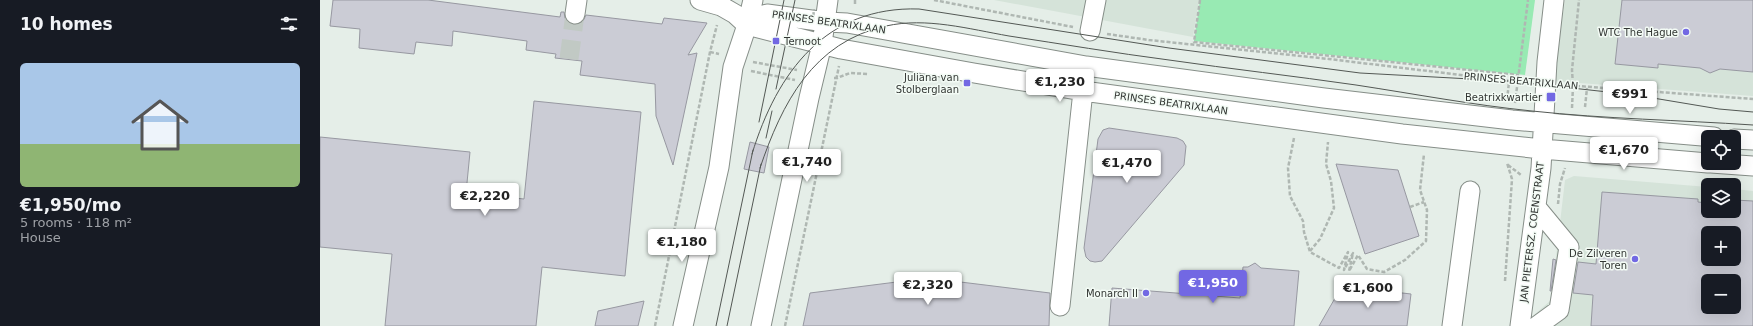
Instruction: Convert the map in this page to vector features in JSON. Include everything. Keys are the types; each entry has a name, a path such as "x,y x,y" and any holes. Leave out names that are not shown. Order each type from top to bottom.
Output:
{"street":[{"path":"700,0 721,6 735,14 747,25"},
{"path":"683,326 719,167 733,67 747,25 753,0"},
{"path":"1090,31 1096,0"},
{"path":"1542,149 1546,83 1554,0"},
{"path":"761,326 814,74 822,44 823,10"},
{"name":"PRINSES BEATRIXLAAN","path":"747,25 757,17 767,14 823,10 847,23 1086,66 1324,98 1544,123 1701,136"},
{"name":"PRINSES BEATRIXLAAN","path":"747,25 822,44 966,72 1083,91 1358,128 1542,149 1701,162"},
{"path":"1060,306 1083,91"},
{"path":"1741,139 1753,140"},
{"name":"JAN PIETERSZ. COENSTRAAT","path":"1520,326 1542,149"},
{"path":"1741,165 1753,166"},
{"path":"1452,326 1470,192"},
{"path":"1536,207 1570,248 1559,310 1537,326"}],"path":[{"name":"PRINSES BEATRIXLAAN","path":"934,0 1090,31 1149,40 1329,59 1518,83 1546,83 1753,99"},
{"path":"1200,0 1194,42 1519,75"},
{"path":"1518,83 1528,0"},
{"path":"1573,86 1572,70 1579,0"},
{"path":"655,326 710,52 721,6"},
{"path":"804,19 813,19 823,10"},
{"path":"710,52 736,59 837,78 784,326"},
{"path":"1294,137 1288,168 1290,196 1304,221 1304,232 1310,252 1339,268 1340,265 1348,252 1351,258 1350,268 1340,265"},
{"path":"1310,252 1320,239 1334,208 1331,180 1326,164 1328,142"},
{"path":"1345,267 1351,258 1358,255 1367,269 1384,272 1405,260 1426,242 1427,210 1420,190 1424,154"},
{"name":"JAN PIETERSZ. COENSTRAAT","path":"1505,289 1512,179 1507,164"},
{"path":"1410,207 1424,202"},
{"path":"1382,291 1384,272"}],"shaded area":[{"path":"994,0 1199,0 1193,37"},
{"path":"1565,0 1753,0 1753,96 1553,81"},
{"name":"De Zilveren Toren","path":"1574,176 1701,186 1701,218 1741,218 1741,190 1753,191 1753,326 1530,326 1534,315 1551,300 1565,180"}],"green space":[{"path":"1200,0 1535,0 1525,75 1194,41"}],"building":[{"path":"333,0 428,0 560,17 561,12 564,12 565,18 568,22 574,25 583,21 586,15 662,24 664,18 707,23 688,55 697,53 673,165 656,116 655,84 580,75 582,61 555,58 556,54 526,50 527,41 453,31 452,46 416,42 414,54 359,48 360,29 330,26"},
{"name":"WTC The Hague","path":"1622,0 1753,0 1753,72 1720,69 1710,73 1700,68 1658,64 1658,68 1615,64"},
{"path":"534,101 641,112 625,276 542,267 536,326 385,326 392,254 320,247 320,137 470,152 466,193 524,199"},
{"path":"1109,128 1177,138 1183,141 1186,146 1184,165 1102,261 1095,262 1090,261 1086,257 1084,248 1098,139 1103,130"},
{"path":"750,142 769,147 764,173 744,169"},
{"path":"1336,164 1398,170 1419,236 1365,254"},
{"name":"De Zilveren Toren","path":"1602,192 1698,199 1698,202 1701,202 1701,218 1741,218 1741,200 1753,201 1753,326 1591,326 1593,295 1573,293 1578,262 1596,264"},
{"path":"1553,259 1556,260 1550,291"},
{"name":"Monarch II","path":"1255,263 1261,268 1299,271 1294,326 1109,326 1112,288 1240,298 1243,267 1248,267"},
{"path":"928,278 1050,293 1049,326 803,326 810,293"},
{"path":"1342,286 1411,294 1407,326 1319,326"},
{"path":"644,301 638,326 595,326 598,311"}],"tunnel":[{"path":"569,59 575,14"}],"tram line":[{"path":"759,122 784,0"},
{"path":"776,89 795,0"},
{"path":"752,154 763,124 776,96 791,71 810,50 832,32 857,19 886,11 919,9 1169,48 1360,73 1508,81 1635,95 1719,109 1753,112"},
{"path":"760,168 769,144 790,99 804,79 820,61 839,46 861,34 886,26 916,23 932,23 963,27 1009,36 1129,54 1356,85 1510,109 1587,116 1753,125"},
{"path":"766,138 772,111"},
{"path":"716,326 753,150"},
{"path":"727,326 761,164"}],"place":[{"name":"WTC The Hague","path":"1686,32"},
{"name":"Ternoot","path":"776,41"},
{"name":"Juliana van Stolberglaan","path":"967,83"},
{"name":"Beatrixkwartier","path":"1551,97"},
{"name":"De Zilveren Toren","path":"1635,259"},
{"name":"Monarch II","path":"1146,293"}]}
